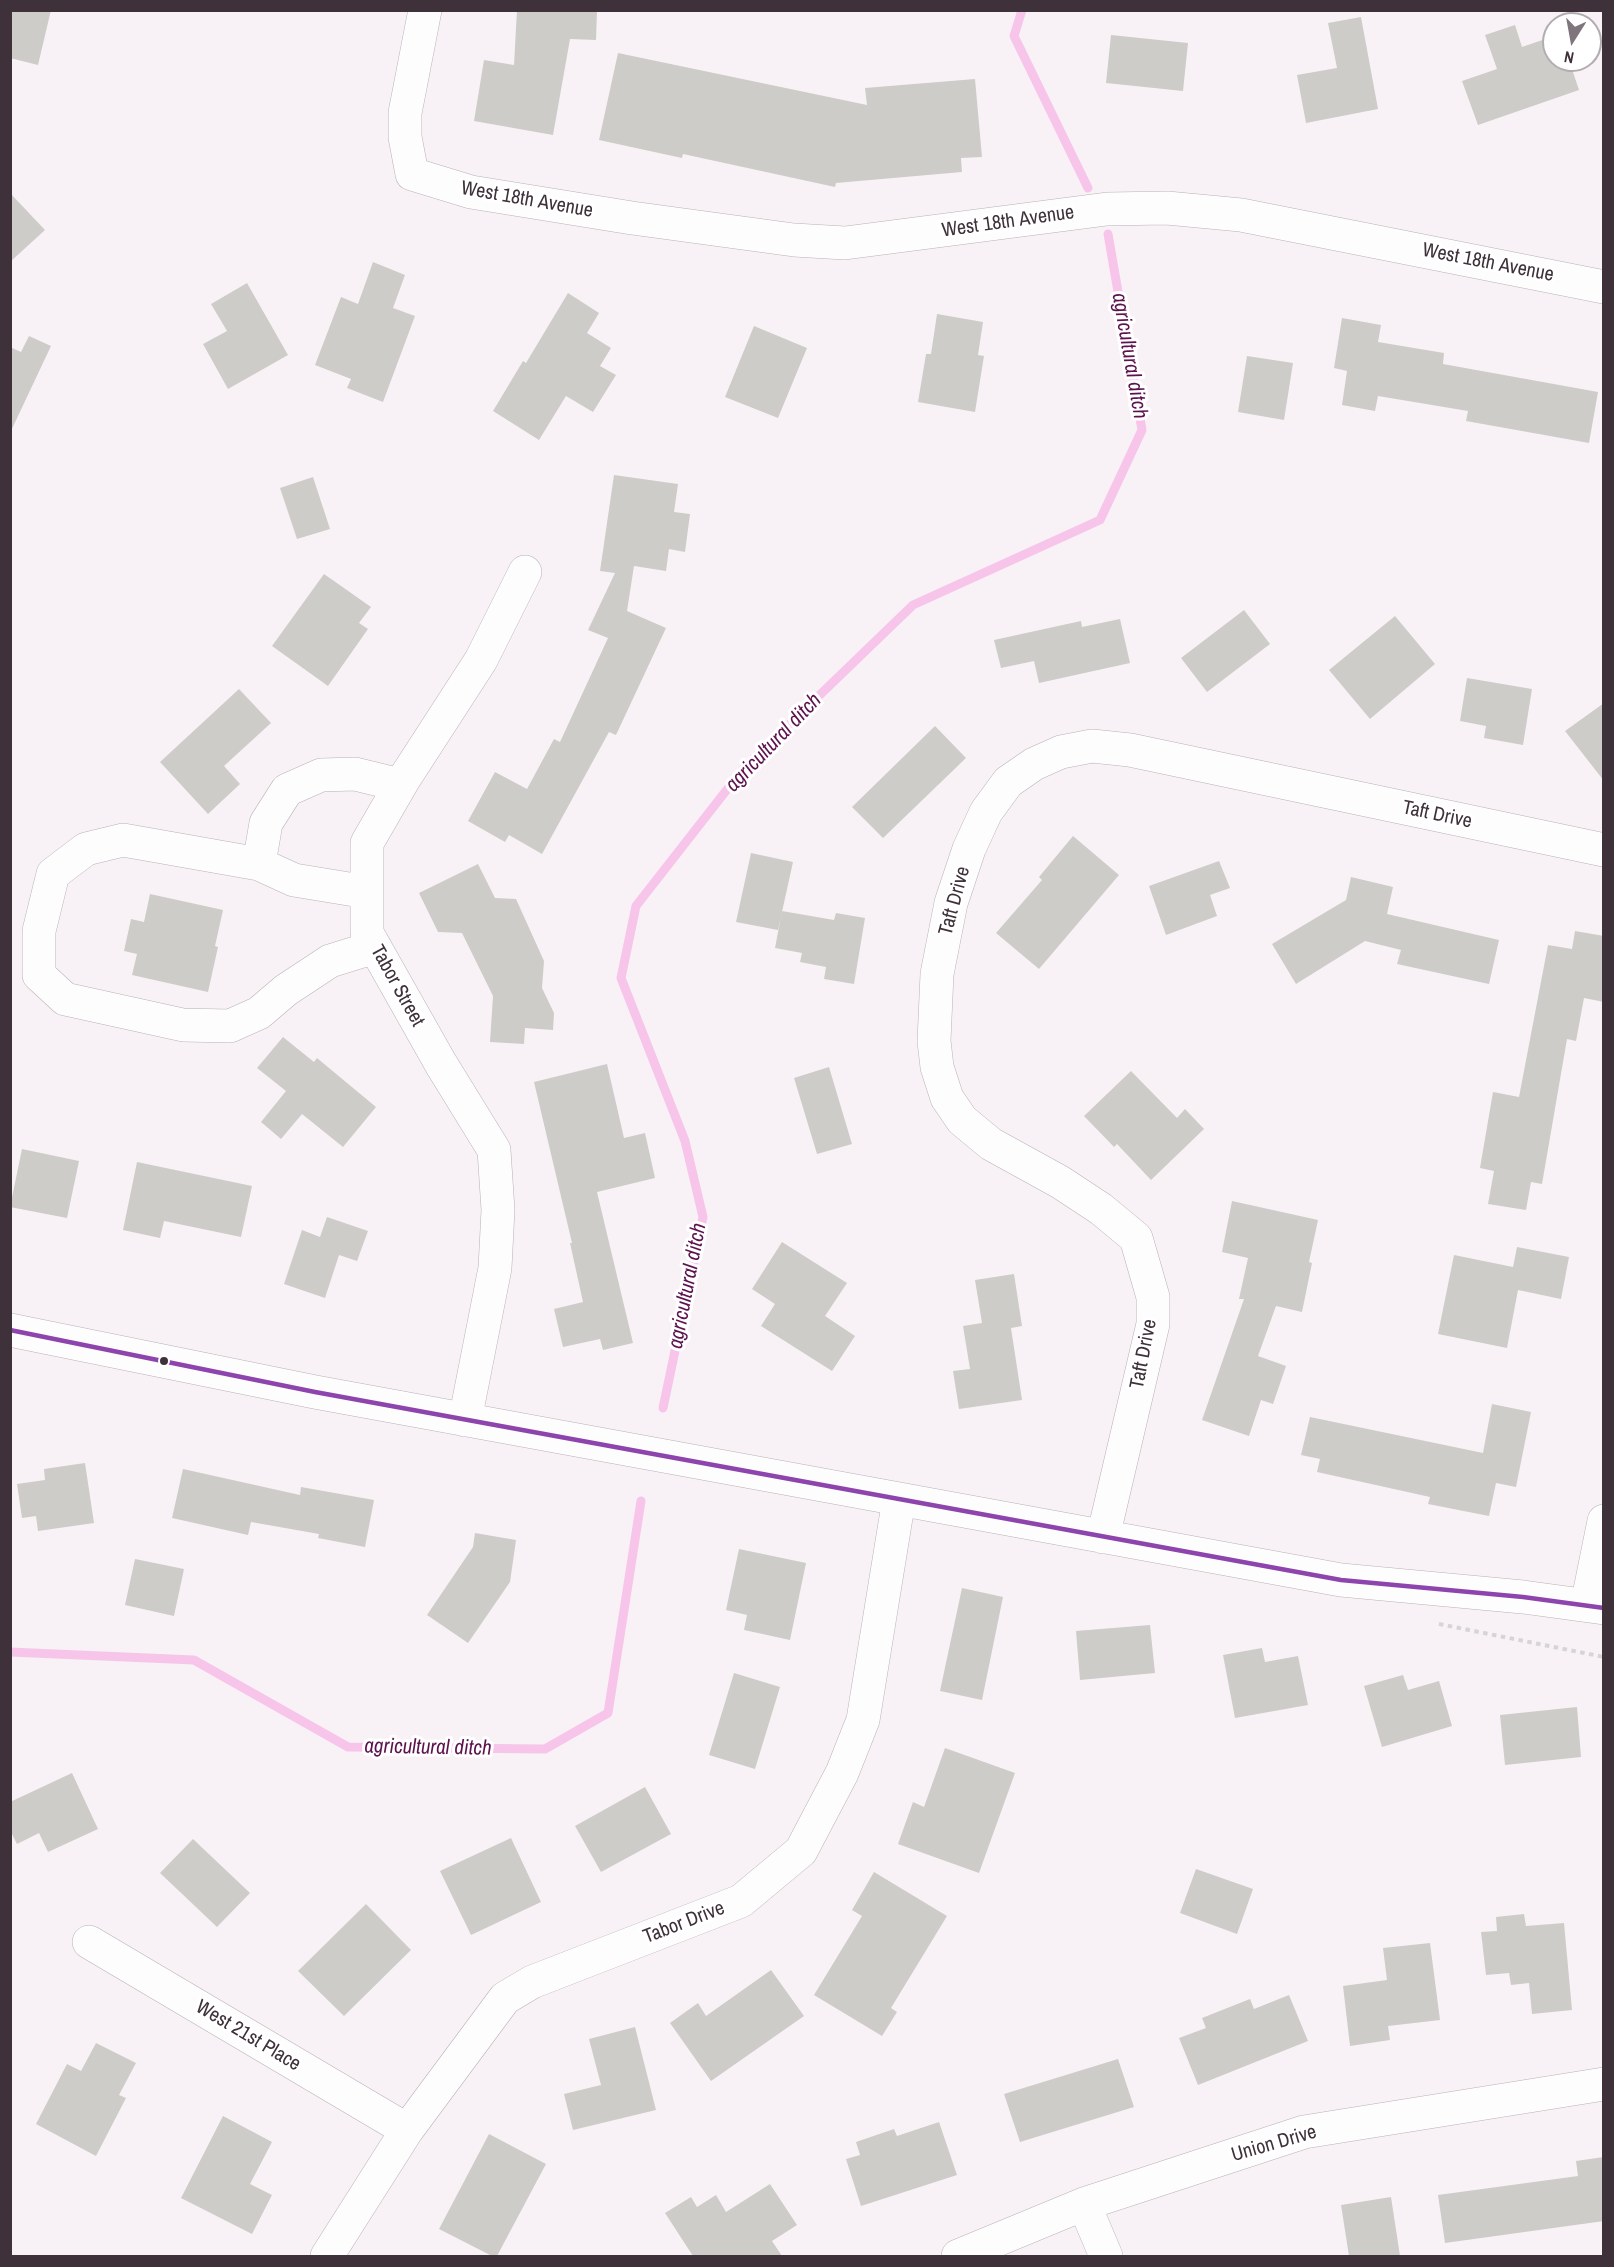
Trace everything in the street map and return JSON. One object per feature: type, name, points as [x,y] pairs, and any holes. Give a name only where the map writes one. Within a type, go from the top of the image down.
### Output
[{"type":"street","name":"West 18th Avenue","points":[[425,10],[405,113],[405,137],[412,174],[471,192],[632,218],[794,240],[845,243],[1107,209],[1167,208],[1231,214],[1604,287]]},
{"type":"street","name":"Tabor Street","points":[[465,1420],[495,1268],[498,1210],[494,1150],[441,1064],[367,933],[367,843],[400,785],[481,660],[525,572]]},
{"type":"street","name":"Taft Drive","points":[[1102,1538],[1153,1324],[1153,1297],[1136,1238],[1101,1209],[1060,1182],[991,1144],[962,1120],[947,1098],[937,1067],[934,1041],[937,974],[951,903],[986,812],[1002,790],[1008,782],[1034,764],[1061,752],[1092,746],[1130,750],[1604,850]]},
{"type":"street","points":[[259,864],[266,824],[287,790],[321,775],[355,774],[400,785]]},
{"type":"street","points":[[367,892],[294,880],[259,864],[123,840],[86,849],[53,874],[39,931],[39,975],[65,999],[183,1025],[230,1026],[259,1013],[286,990],[330,961],[375,947]]},
{"type":"street","points":[[10,1330],[315,1392],[1341,1580],[1595,1606],[1604,1521]]},
{"type":"street","name":"Tabor Drive","points":[[327,2256],[407,2130],[505,1998],[532,1982],[741,1901],[801,1851],[842,1773],[863,1720],[899,1499]]},
{"type":"street","name":"West 21st Place","points":[[89,1942],[407,2130]]},
{"type":"street","name":"Union Drive","points":[[958,2256],[1084,2204],[1304,2132],[1604,2084]]},
{"type":"street","points":[[1084,2204],[1106,2256]]},
{"type":"path","points":[[1435,1624],[1604,1657]]},
{"type":"building","points":[[10,10],[51,10],[38,65],[10,58]]},
{"type":"building","points":[[517,10],[597,10],[596,40],[570,39],[553,135],[474,121],[484,60],[514,65]]},
{"type":"building","points":[[1361,17],[1378,109],[1306,123],[1297,75],[1337,68],[1328,23]]},
{"type":"building","points":[[1515,25],[1522,47],[1542,40],[1542,72],[1573,72],[1579,90],[1478,125],[1462,81],[1497,69],[1485,35]]},
{"type":"building","points":[[1111,35],[1188,43],[1183,91],[1106,83]]},
{"type":"building","points":[[618,53],[867,105],[865,88],[975,79],[982,157],[961,158],[962,172],[836,183],[835,187],[683,154],[682,158],[599,140]]},
{"type":"building","points":[[10,193],[45,230],[10,262]]},
{"type":"building","points":[[373,262],[405,275],[393,308],[415,316],[383,402],[347,388],[351,379],[315,365],[341,297],[358,304]]},
{"type":"building","points":[[247,283],[288,355],[228,389],[203,344],[227,331],[211,304]]},
{"type":"building","points":[[568,293],[599,313],[587,333],[611,348],[600,366],[616,375],[593,412],[566,396],[539,440],[493,411],[523,361],[526,363]]},
{"type":"building","points":[[937,314],[983,322],[978,355],[984,356],[975,412],[918,402],[926,354],[931,354]]},
{"type":"building","points":[[1342,318],[1381,325],[1378,342],[1444,353],[1443,364],[1598,392],[1589,443],[1466,421],[1468,411],[1378,396],[1375,411],[1342,405],[1347,371],[1334,368]]},
{"type":"building","points":[[754,326],[807,348],[778,418],[725,397]]},
{"type":"building","points":[[29,336],[51,346],[10,433],[10,347],[21,352]]},
{"type":"building","points":[[1247,356],[1293,363],[1284,420],[1238,412]]},
{"type":"building","points":[[614,475],[678,484],[674,512],[690,514],[685,552],[669,549],[666,571],[634,566],[627,611],[666,628],[616,735],[609,732],[542,854],[509,835],[505,842],[468,821],[495,772],[527,789],[554,739],[560,742],[608,638],[588,630],[615,573],[600,571]]},
{"type":"building","points":[[313,477],[330,529],[297,539],[280,488]]},
{"type":"building","points":[[324,574],[371,607],[359,623],[368,629],[328,686],[272,646]]},
{"type":"building","points":[[1244,610],[1270,644],[1207,692],[1181,658]]},
{"type":"building","points":[[1395,616],[1435,664],[1370,719],[1329,670]]},
{"type":"building","points":[[1120,619],[1130,663],[1039,683],[1034,661],[1001,668],[994,640],[1081,621],[1082,627]]},
{"type":"building","points":[[1467,678],[1532,689],[1523,745],[1484,738],[1486,726],[1460,721]]},
{"type":"building","points":[[239,689],[271,723],[224,766],[240,784],[208,814],[160,762]]},
{"type":"building","points":[[1604,703],[1604,781],[1565,731]]},
{"type":"building","points":[[935,726],[966,758],[883,838],[852,807]]},
{"type":"building","points":[[1073,836],[1119,875],[1039,969],[996,933],[1042,880],[1039,877]]},
{"type":"building","points":[[751,853],[793,862],[778,930],[736,922]]},
{"type":"building","points":[[1219,861],[1230,888],[1210,895],[1217,916],[1166,935],[1149,886]]},
{"type":"building","points":[[478,864],[495,898],[516,899],[544,961],[542,988],[554,1013],[553,1030],[525,1028],[524,1044],[490,1042],[493,996],[462,933],[438,932],[419,893]]},
{"type":"building","points":[[1351,877],[1393,887],[1387,914],[1499,940],[1489,984],[1397,964],[1401,950],[1365,941],[1296,984],[1272,944],[1346,900]]},
{"type":"building","points":[[150,894],[223,910],[208,992],[132,975],[137,954],[124,951],[131,919],[144,922]]},
{"type":"building","points":[[782,911],[834,920],[836,913],[865,918],[854,984],[824,979],[826,967],[800,962],[802,953],[775,948]]},
{"type":"building","points":[[1575,931],[1604,936],[1604,1002],[1584,998],[1576,1041],[1567,1039],[1542,1184],[1531,1182],[1526,1210],[1488,1204],[1494,1171],[1480,1168],[1493,1092],[1519,1097],[1548,945],[1572,949]]},
{"type":"building","points":[[283,1037],[314,1062],[317,1058],[376,1107],[343,1147],[302,1114],[281,1139],[261,1122],[286,1091],[257,1068]]},
{"type":"building","points":[[607,1064],[624,1138],[645,1133],[655,1178],[597,1192],[633,1343],[603,1350],[600,1339],[563,1347],[554,1309],[583,1302],[570,1243],[572,1243],[534,1082]]},
{"type":"building","points":[[829,1067],[852,1144],[817,1154],[794,1078]]},
{"type":"building","points":[[1131,1071],[1177,1118],[1185,1109],[1204,1129],[1151,1180],[1117,1144],[1114,1147],[1084,1116]]},
{"type":"building","points":[[22,1149],[79,1161],[67,1218],[10,1207]]},
{"type":"building","points":[[137,1162],[252,1186],[241,1237],[164,1221],[160,1238],[123,1230]]},
{"type":"building","points":[[1232,1201],[1318,1220],[1302,1312],[1276,1306],[1258,1356],[1286,1366],[1273,1404],[1261,1400],[1249,1436],[1202,1420],[1244,1299],[1239,1299],[1248,1258],[1222,1252]]},
{"type":"building","points":[[327,1217],[368,1231],[357,1261],[339,1255],[325,1298],[284,1284],[302,1230],[320,1237]]},
{"type":"building","points":[[782,1242],[847,1283],[825,1316],[855,1336],[832,1371],[761,1326],[775,1304],[752,1289]]},
{"type":"building","points":[[1517,1247],[1569,1257],[1561,1299],[1518,1290],[1507,1348],[1438,1334],[1454,1255],[1513,1267]]},
{"type":"building","points":[[1014,1274],[1022,1326],[1011,1328],[1022,1400],[959,1409],[953,1371],[970,1369],[963,1326],[982,1323],[975,1280]]},
{"type":"building","points":[[1492,1404],[1531,1412],[1516,1487],[1496,1483],[1489,1516],[1428,1504],[1430,1497],[1317,1472],[1320,1459],[1301,1455],[1310,1417],[1483,1453]]},
{"type":"building","points":[[85,1463],[94,1523],[38,1531],[36,1516],[22,1518],[17,1484],[45,1480],[44,1469]]},
{"type":"building","points":[[183,1469],[300,1495],[301,1487],[374,1500],[365,1547],[318,1538],[319,1534],[251,1522],[248,1535],[172,1518]]},
{"type":"building","points":[[475,1533],[516,1540],[510,1582],[468,1643],[427,1615],[473,1547]]},
{"type":"building","points":[[739,1549],[806,1563],[790,1640],[744,1630],[747,1615],[726,1610]]},
{"type":"building","points":[[135,1559],[184,1569],[174,1616],[125,1605]]},
{"type":"building","points":[[962,1588],[1003,1597],[982,1700],[940,1691]]},
{"type":"building","points":[[1150,1625],[1155,1673],[1080,1680],[1076,1631]]},
{"type":"building","points":[[1262,1648],[1265,1662],[1298,1656],[1308,1705],[1235,1718],[1223,1655]]},
{"type":"building","points":[[734,1673],[780,1687],[755,1769],[709,1755]]},
{"type":"building","points":[[1403,1675],[1408,1690],[1439,1681],[1452,1726],[1382,1747],[1364,1686]]},
{"type":"building","points":[[1577,1707],[1581,1757],[1505,1765],[1500,1715]]},
{"type":"building","points":[[945,1748],[1015,1773],[979,1873],[898,1844],[913,1802],[924,1807]]},
{"type":"building","points":[[72,1773],[98,1829],[48,1852],[39,1833],[17,1844],[10,1830],[10,1802]]},
{"type":"building","points":[[645,1787],[671,1834],[601,1872],[575,1826]]},
{"type":"building","points":[[511,1838],[541,1902],[471,1935],[440,1871]]},
{"type":"building","points":[[193,1839],[250,1893],[217,1927],[160,1873]]},
{"type":"building","points":[[1196,1869],[1253,1889],[1237,1934],[1180,1913]]},
{"type":"building","points":[[874,1872],[947,1916],[891,2008],[897,2012],[882,2036],[814,1995],[862,1916],[852,1910]]},
{"type":"building","points":[[366,1904],[411,1950],[344,2016],[298,1971]]},
{"type":"building","points":[[1524,1914],[1526,1926],[1564,1923],[1572,2010],[1532,2014],[1529,1983],[1511,1985],[1509,1973],[1486,1975],[1481,1932],[1497,1931],[1496,1917]]},
{"type":"building","points":[[1430,1943],[1440,2020],[1388,2026],[1390,2040],[1350,2046],[1343,1986],[1387,1980],[1383,1948]]},
{"type":"building","points":[[771,1970],[804,2016],[711,2081],[670,2023],[698,2003],[706,2016]]},
{"type":"building","points":[[1289,1995],[1308,2041],[1198,2085],[1179,2038],[1206,2028],[1202,2018],[1250,1999],[1254,2009]]},
{"type":"building","points":[[635,2027],[656,2110],[573,2130],[564,2094],[601,2085],[589,2039]]},
{"type":"building","points":[[96,2043],[136,2063],[119,2095],[126,2098],[96,2156],[36,2124],[67,2064],[81,2071]]},
{"type":"building","points":[[1118,2059],[1134,2107],[1020,2142],[1004,2094]]},
{"type":"building","points":[[223,2116],[272,2142],[250,2184],[272,2195],[252,2234],[181,2198]]},
{"type":"building","points":[[939,2122],[957,2175],[861,2206],[846,2159],[860,2155],[856,2142],[894,2129],[897,2136]]},
{"type":"building","points":[[489,2134],[546,2164],[497,2256],[492,2256],[439,2229]]},
{"type":"building","points":[[1604,2157],[1604,2221],[1445,2243],[1438,2195],[1578,2176],[1576,2161]]},
{"type":"building","points":[[770,2184],[797,2225],[772,2241],[782,2256],[693,2256],[665,2213],[691,2197],[697,2207],[716,2195],[726,2212]]},
{"type":"building","points":[[1391,2197],[1400,2256],[1349,2256],[1341,2205]]},
{"type":"waterway","name":"agricultural ditch","points":[[1022,10],[1014,36],[1088,188]]},
{"type":"waterway","name":"agricultural ditch","points":[[663,1408],[703,1217],[685,1141],[621,978],[636,906],[743,769],[913,605],[1100,520],[1142,430],[1108,234]]},
{"type":"waterway","name":"agricultural ditch","points":[[10,1652],[194,1660],[348,1747],[545,1749],[608,1713],[641,1501]]},
{"type":"transit line","points":[[10,1330],[315,1392],[1341,1580],[1523,1597],[1604,1608]]}]
